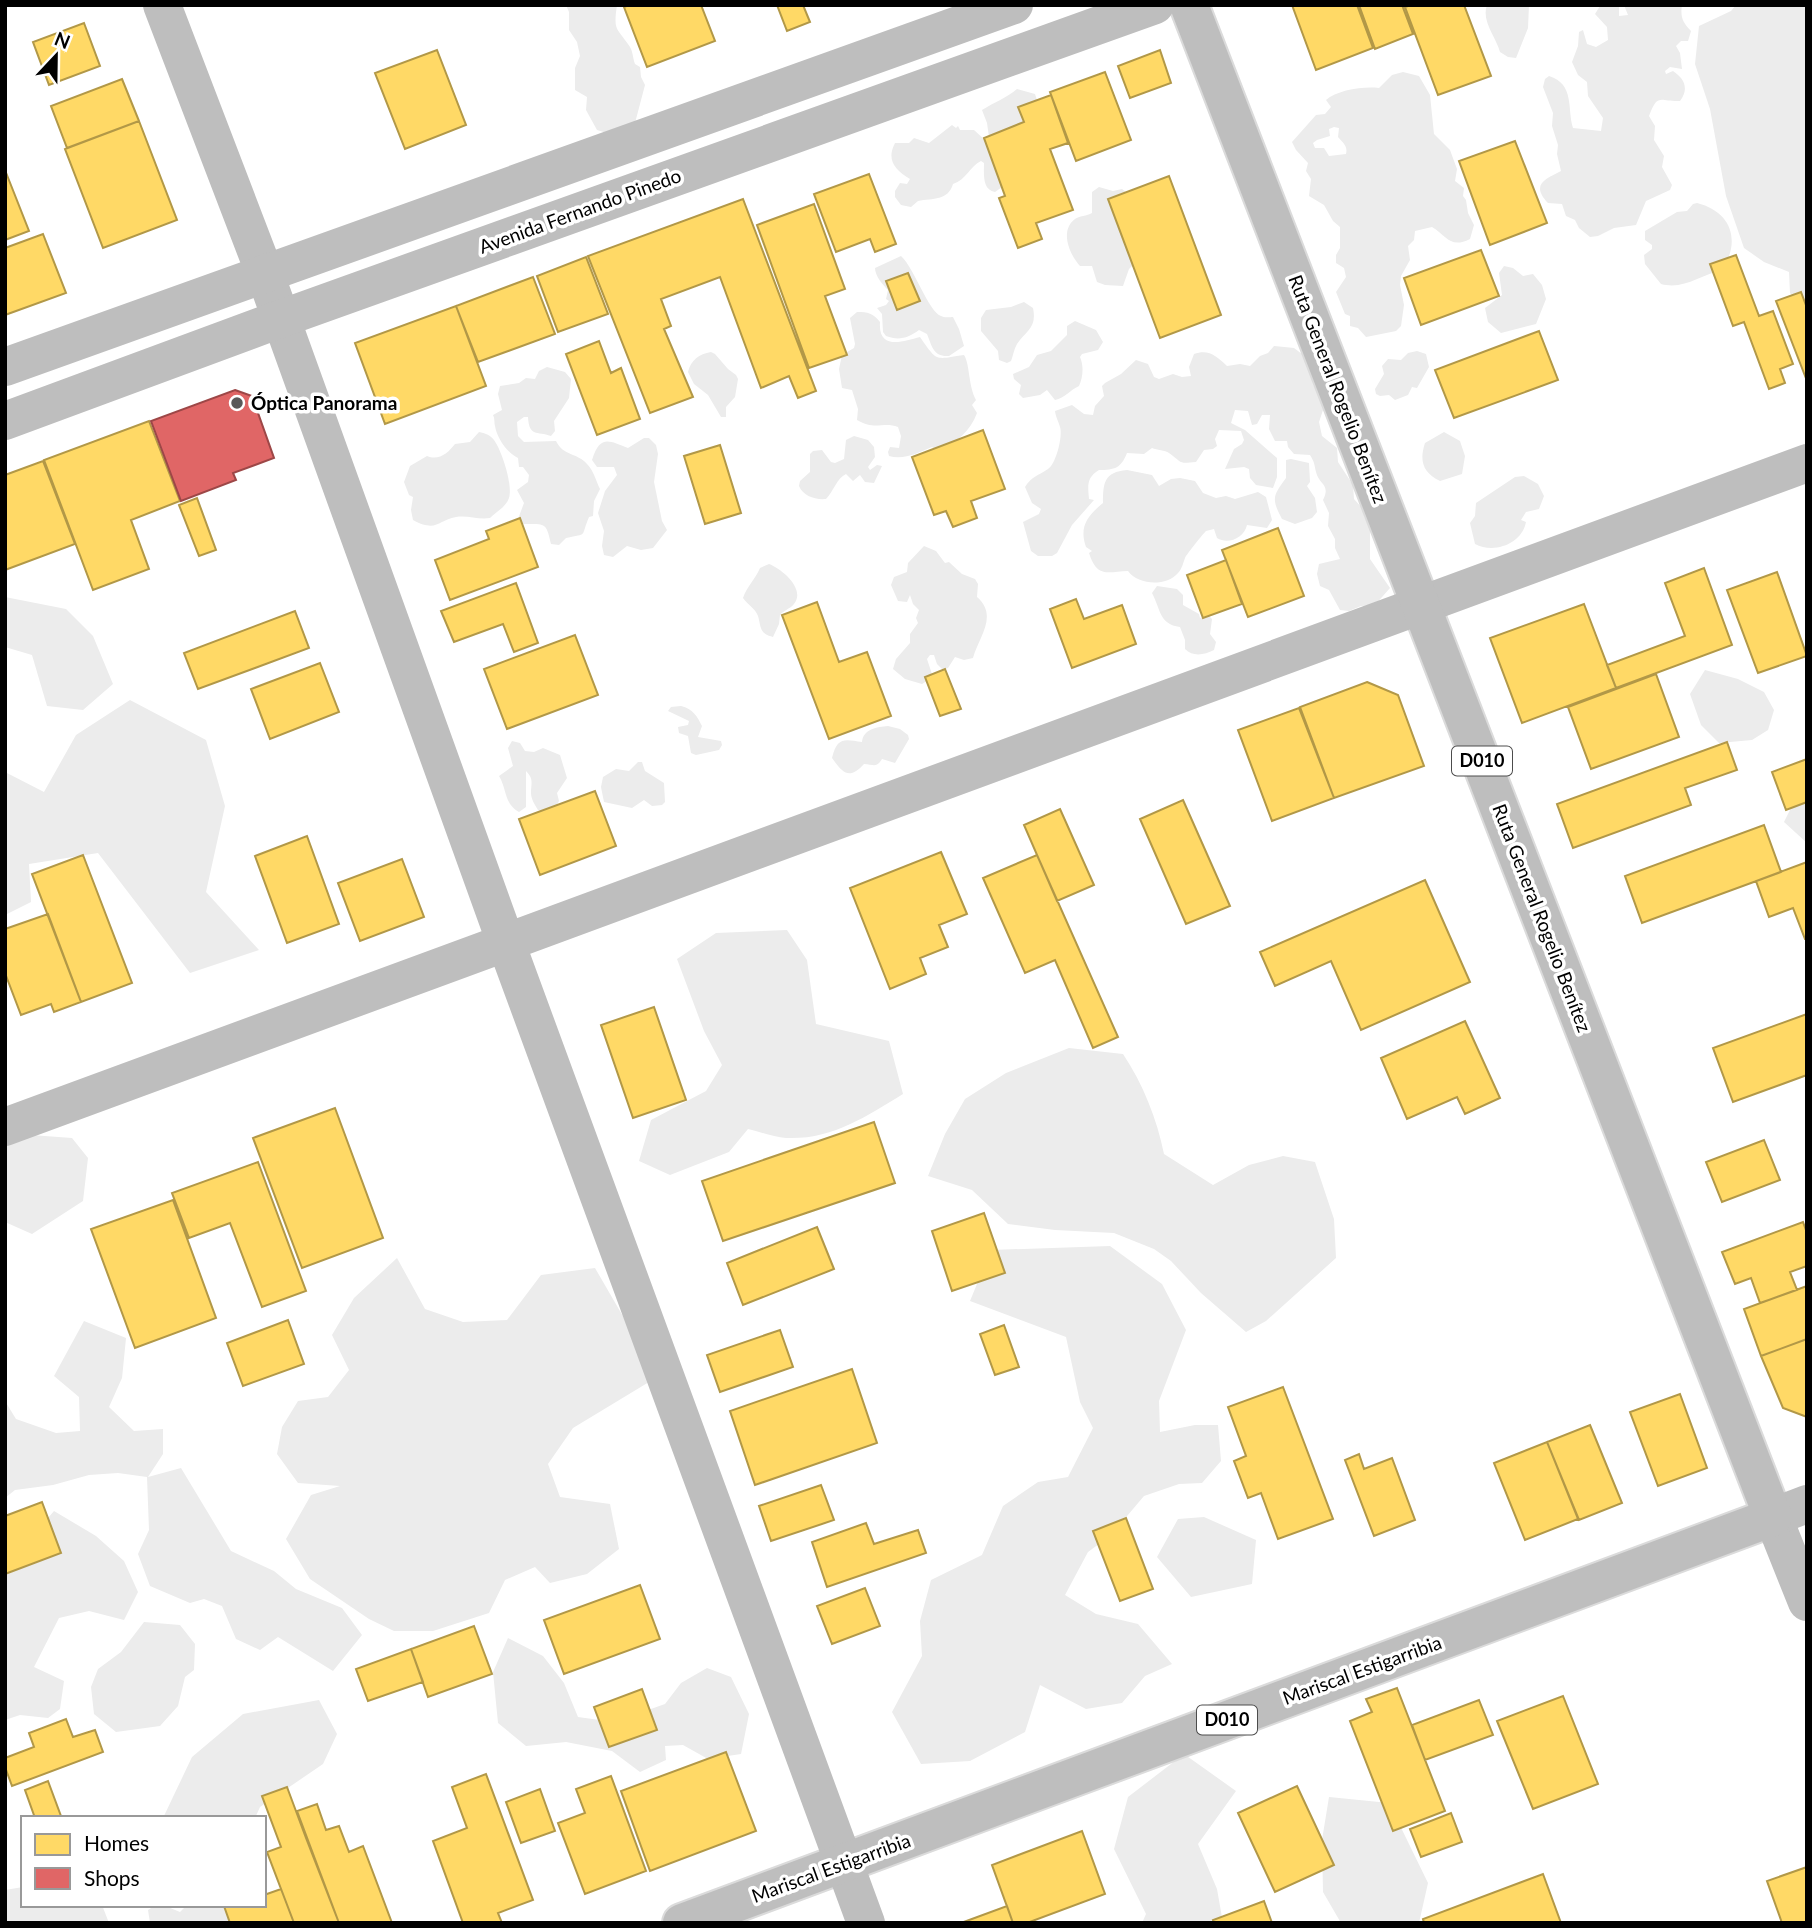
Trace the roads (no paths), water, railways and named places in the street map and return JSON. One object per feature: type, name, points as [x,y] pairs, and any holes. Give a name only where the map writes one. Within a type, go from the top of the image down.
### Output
[{"type":"street","points":[[162,5],[265,274],[506,943],[866,1923]]},
{"type":"street","points":[[5,367],[1014,5]]},
{"type":"street","name":"Avenida Fernando Pinedo","points":[[5,421],[280,319],[1155,5]]},
{"type":"street","name":"Ruta General Rogelio Benítez","points":[[1189,5],[1422,605],[1790,1511],[1807,1602]]},
{"type":"street","points":[[5,1127],[1807,463]]},
{"type":"street","name":"Mariscal Estigarribia","points":[[682,1923],[1790,1511]]},
{"type":"place","name":"Óptica Panorama","points":[[237,403]]}]
